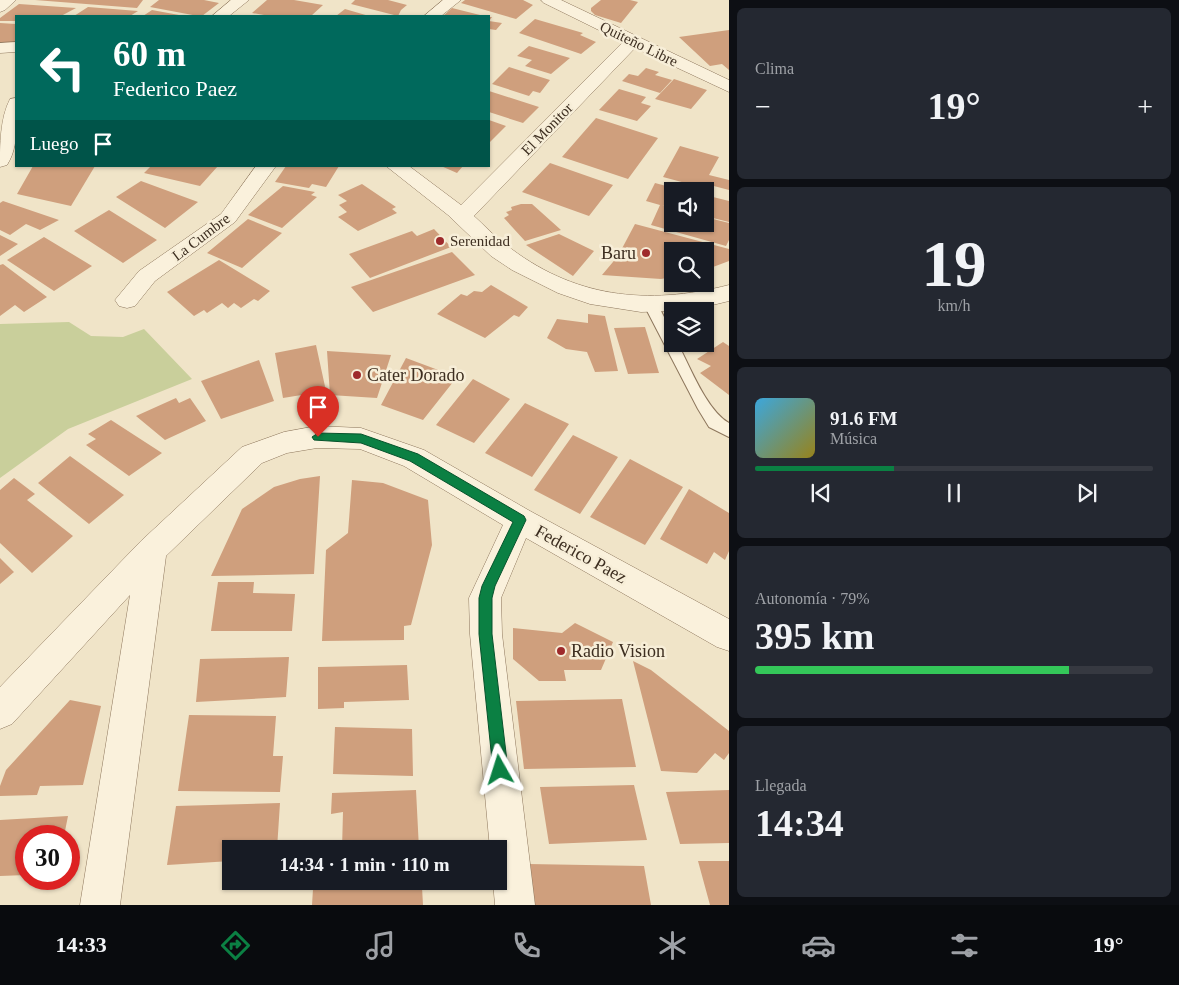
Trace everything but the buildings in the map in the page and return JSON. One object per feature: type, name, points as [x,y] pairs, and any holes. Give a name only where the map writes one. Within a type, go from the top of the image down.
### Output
[{"type":"street","points":[[0,7],[8,0]]},
{"type":"street","points":[[221,15],[241,0]]},
{"type":"street","points":[[433,15],[452,0]]},
{"type":"street","name":"Quiteño Libre","points":[[548,0],[573,5],[632,42],[729,87]]},
{"type":"street","name":"El Monitor","points":[[462,216],[632,42]]},
{"type":"street","points":[[0,48],[15,47]]},
{"type":"street","points":[[0,161],[15,107]]},
{"type":"street","name":"La Cumbre","points":[[127,300],[148,276],[228,218],[265,167]]},
{"type":"street","points":[[397,167],[462,216],[498,250],[534,275],[563,288],[605,299],[651,304],[692,302],[729,293]]},
{"type":"street","name":"Federico Paez","points":[[0,712],[152,550],[252,455],[284,443],[318,437],[361,439],[414,458],[520,520],[729,636]]},
{"type":"street","points":[[515,905],[486,634],[485,598],[520,520]]},
{"type":"street","points":[[100,905],[152,550]]},
{"type":"lane","points":[[651,304],[703,404],[715,423],[729,431]]},
{"type":"green space","points":[[69,322],[91,336],[123,337],[144,329],[192,379],[68,429],[0,478],[0,324]]},
{"type":"place","name":"Serenidad","points":[[440,241]]},
{"type":"place","name":"Baru","points":[[646,253]]},
{"type":"place","name":"Cater Dorado","points":[[357,375]]},
{"type":"place","name":"Radio Vision","points":[[561,651]]},
{"type":"route","points":[[318,437],[361,439],[414,458],[520,520],[485,598],[486,634],[500,770]]}]
